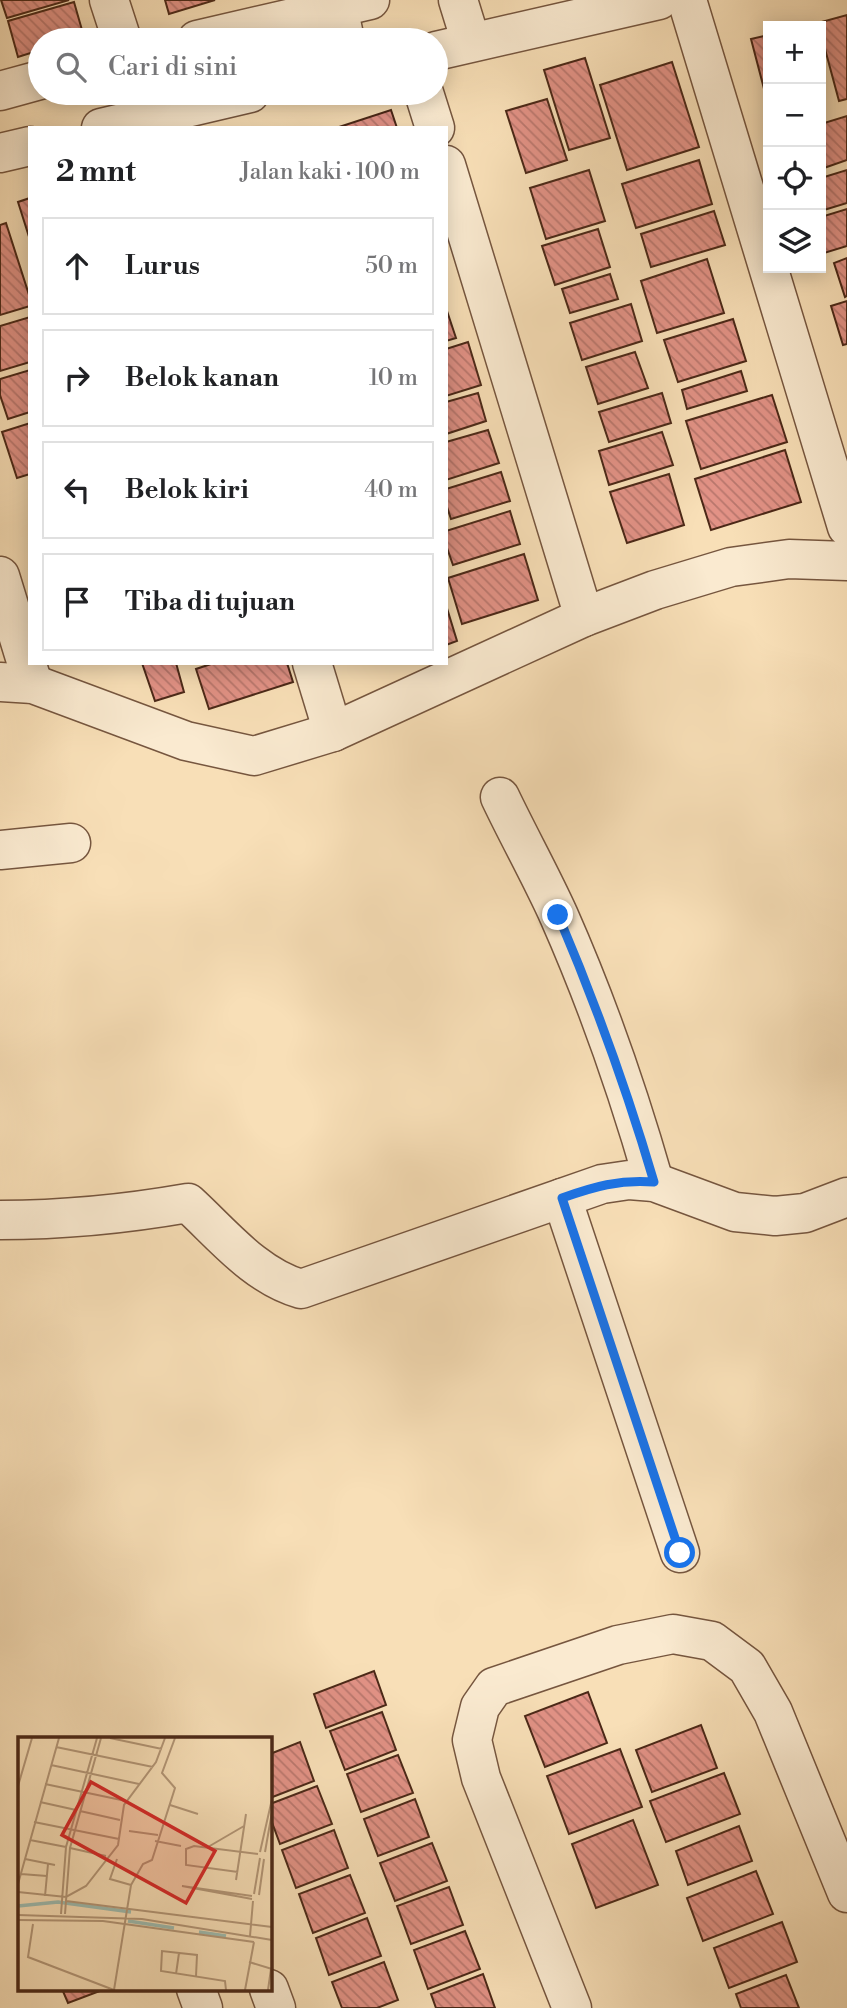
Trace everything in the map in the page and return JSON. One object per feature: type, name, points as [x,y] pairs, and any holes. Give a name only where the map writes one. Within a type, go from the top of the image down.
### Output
[{"type":"street","points":[[109,0],[118,28]]},
{"type":"street","points":[[458,0],[454,47],[659,0]]},
{"type":"street","points":[[687,0],[847,527]]},
{"type":"street","points":[[274,28],[351,16]]},
{"type":"street","points":[[0,91],[28,83]]},
{"type":"street","points":[[106,126],[145,112],[184,105]]},
{"type":"street","points":[[428,105],[434,126]]},
{"type":"street","points":[[0,153],[28,146]]},
{"type":"street","points":[[448,172],[584,617]]},
{"type":"street","points":[[0,576],[16,683],[186,741],[254,756],[332,732],[584,617],[655,590],[731,567],[789,559],[847,561]]},
{"type":"street","points":[[313,665],[332,732]]},
{"type":"street","points":[[500,797],[558,915],[598,1010],[654,1182]]},
{"type":"street","points":[[0,850],[71,843]]},
{"type":"street","points":[[0,1220],[126,1214],[188,1203],[258,1268],[281,1284],[301,1289],[602,1184],[629,1180],[654,1182],[735,1212],[775,1216],[805,1213],[847,1197]]},
{"type":"street","points":[[562,1198],[680,1553]]},
{"type":"street","points":[[572,2008],[481,1778],[472,1740],[480,1707],[494,1687],[618,1644],[673,1634],[712,1641],[747,1667],[773,1712],[847,1892]]},
{"type":"street","points":[[196,1990],[203,2008]]},
{"type":"street","points":[[269,1990],[276,2008]]},
{"type":"building","points":[[1,0],[69,0],[7,18]]},
{"type":"building","points":[[165,0],[215,0],[169,14]]},
{"type":"building","points":[[74,2],[81,28],[28,28],[28,54],[18,57],[8,21]]},
{"type":"building","points":[[847,15],[847,99],[839,101],[826,53],[825,21]]},
{"type":"building","points":[[763,36],[763,85],[751,39]]},
{"type":"building","points":[[585,58],[610,138],[569,150],[544,70]]},
{"type":"building","points":[[672,62],[699,147],[627,170],[600,85]]},
{"type":"building","points":[[547,99],[567,160],[526,173],[506,111]]},
{"type":"building","points":[[391,110],[396,126],[342,126]]},
{"type":"building","points":[[847,116],[847,160],[826,167],[826,147],[826,122]]},
{"type":"building","points":[[699,160],[712,204],[636,228],[622,184]]},
{"type":"building","points":[[589,170],[605,221],[546,239],[530,188]]},
{"type":"building","points":[[847,170],[847,203],[826,209],[826,176]]},
{"type":"building","points":[[28,199],[28,234],[18,202]]},
{"type":"building","points":[[847,209],[847,246],[826,252],[826,215]]},
{"type":"building","points":[[714,211],[725,245],[651,267],[641,234]]},
{"type":"building","points":[[6,223],[28,292],[28,307],[0,315],[0,225]]},
{"type":"building","points":[[598,229],[610,267],[555,285],[542,246]]},
{"type":"building","points":[[847,258],[847,296],[845,297],[834,263]]},
{"type":"building","points":[[707,259],[724,313],[657,333],[641,281]]},
{"type":"building","points":[[610,274],[618,299],[570,313],[562,289]]},
{"type":"building","points":[[847,301],[847,344],[843,345],[831,306]]},
{"type":"building","points":[[631,304],[642,341],[582,360],[570,323]]},
{"type":"building","points":[[448,314],[456,338],[448,340]]},
{"type":"building","points":[[28,318],[28,363],[0,371],[0,326]]},
{"type":"building","points":[[733,319],[746,361],[678,382],[664,340]]},
{"type":"building","points":[[468,342],[481,385],[448,395],[448,348]]},
{"type":"building","points":[[635,352],[648,388],[598,404],[586,367]]},
{"type":"building","points":[[28,371],[28,413],[8,419],[0,395],[0,379]]},
{"type":"building","points":[[741,371],[747,391],[687,409],[682,390]]},
{"type":"building","points":[[478,393],[486,421],[448,433],[448,401]]},
{"type":"building","points":[[662,393],[671,423],[609,442],[599,412]]},
{"type":"building","points":[[772,395],[787,442],[701,469],[686,421]]},
{"type":"building","points":[[28,424],[28,475],[17,478],[2,432]]},
{"type":"building","points":[[488,430],[499,463],[448,479],[448,441]]},
{"type":"building","points":[[662,432],[673,465],[609,485],[599,451]]},
{"type":"building","points":[[785,450],[801,502],[711,530],[695,479]]},
{"type":"building","points":[[501,472],[510,501],[451,519],[448,510],[448,488]]},
{"type":"building","points":[[669,474],[684,525],[627,543],[610,492]]},
{"type":"building","points":[[510,511],[520,544],[453,565],[448,551],[448,530]]},
{"type":"building","points":[[524,554],[538,600],[462,624],[448,578]]},
{"type":"building","points":[[448,612],[457,641],[448,644]]},
{"type":"building","points":[[143,665],[177,665],[184,692],[155,701]]},
{"type":"building","points":[[208,665],[288,665],[293,682],[209,709],[196,669]]},
{"type":"building","points":[[374,1671],[386,1705],[326,1728],[314,1694]]},
{"type":"building","points":[[588,1692],[607,1743],[545,1767],[525,1716]]},
{"type":"building","points":[[382,1712],[396,1750],[345,1770],[330,1731]]},
{"type":"building","points":[[701,1725],[717,1768],[652,1792],[636,1750]]},
{"type":"building","points":[[300,1742],[314,1781],[271,1798],[271,1754]]},
{"type":"building","points":[[620,1749],[642,1807],[569,1834],[547,1776]]},
{"type":"building","points":[[398,1755],[413,1793],[361,1812],[347,1774]]},
{"type":"building","points":[[724,1773],[740,1814],[666,1842],[650,1801]]},
{"type":"building","points":[[317,1786],[332,1824],[280,1844],[271,1820],[271,1804]]},
{"type":"building","points":[[415,1799],[429,1837],[378,1856],[364,1819]]},
{"type":"building","points":[[633,1820],[658,1885],[596,1908],[572,1844]]},
{"type":"building","points":[[739,1826],[752,1861],[688,1885],[676,1851]]},
{"type":"building","points":[[334,1830],[348,1868],[296,1888],[282,1850]]},
{"type":"building","points":[[432,1843],[447,1881],[395,1901],[380,1863]]},
{"type":"building","points":[[756,1871],[773,1914],[703,1941],[687,1898]]},
{"type":"building","points":[[350,1875],[365,1913],[313,1933],[299,1894]]},
{"type":"building","points":[[449,1887],[463,1925],[411,1944],[397,1906]]},
{"type":"building","points":[[367,1918],[381,1956],[329,1975],[316,1938]]},
{"type":"building","points":[[782,1922],[797,1962],[729,1988],[714,1948]]},
{"type":"building","points":[[465,1931],[480,1969],[428,1989],[414,1950]]},
{"type":"building","points":[[384,1962],[398,2000],[377,2008],[342,2008],[332,1982]]},
{"type":"building","points":[[483,1974],[495,2008],[436,2008],[431,1994]]},
{"type":"building","points":[[786,1975],[799,2008],[741,2008],[736,1994]]},
{"type":"building","points":[[62,1990],[102,1990],[68,2003]]},
{"type":"route","points":[[558,915],[598,1010],[654,1182],[629,1180],[602,1184],[562,1198],[680,1553]]}]
